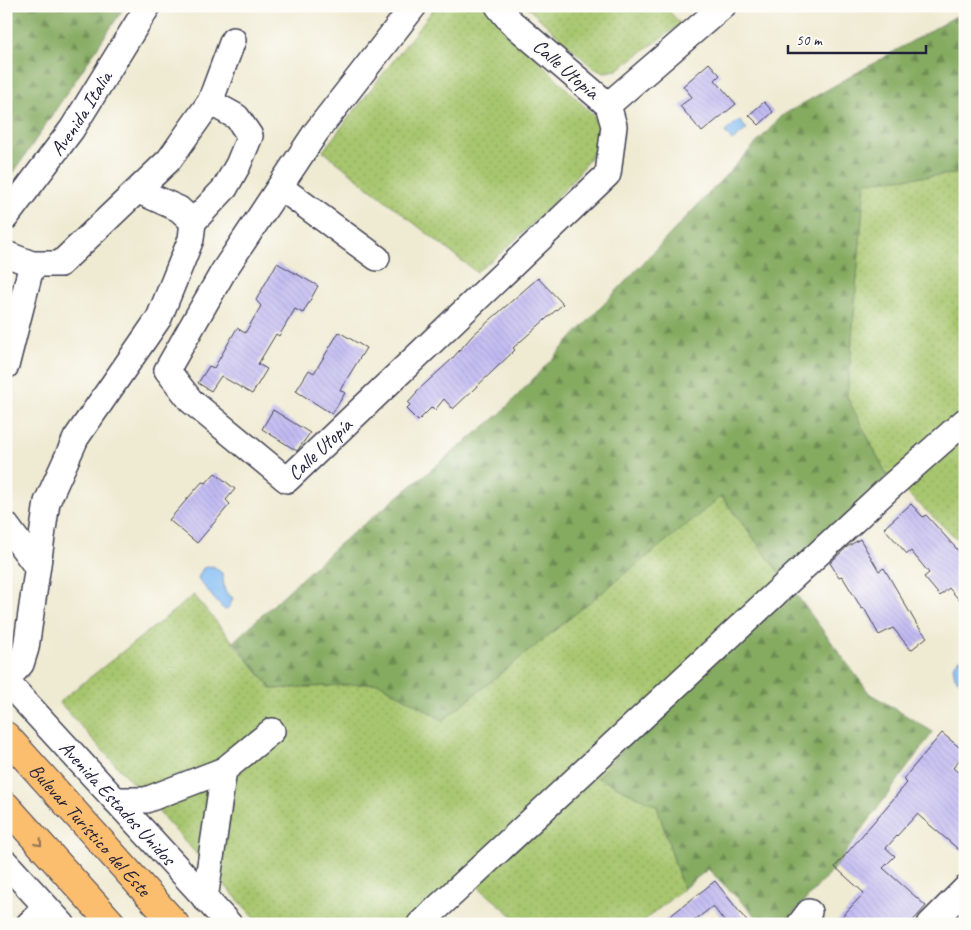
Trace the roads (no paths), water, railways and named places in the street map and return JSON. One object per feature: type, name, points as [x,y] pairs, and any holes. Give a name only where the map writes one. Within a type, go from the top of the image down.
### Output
[{"type":"highway","name":"Bulevar Turístico del Este","points":[[6,736],[175,924]]},
{"type":"highway","points":[[6,806],[112,924]]},
{"type":"street","name":"Avenida Italia","points":[[6,217],[72,129],[148,6]]},
{"type":"street","name":"Calle Utopía","points":[[414,6],[316,132],[223,272],[167,370],[191,401],[287,480],[608,174],[614,126],[608,105],[511,22],[498,6]]},
{"type":"street","points":[[608,105],[723,6]]},
{"type":"street","points":[[6,254],[32,264],[60,264],[139,191],[170,160],[210,102],[233,40]]},
{"type":"street","points":[[6,680],[21,664],[26,648],[47,502],[76,438],[159,318],[191,239],[193,222],[225,188],[238,165],[250,136],[237,117],[210,102]]},
{"type":"street","points":[[280,187],[377,258]]},
{"type":"street","points":[[139,191],[179,209],[193,222]]},
{"type":"street","points":[[6,366],[32,264]]},
{"type":"street","points":[[420,924],[889,488],[965,421]]},
{"type":"street","points":[[6,525],[37,567]]},
{"type":"street","name":"Avenida Estados Unidos","points":[[6,680],[229,924]]},
{"type":"street","points":[[114,800],[146,800],[224,770],[272,731]]},
{"type":"street","points":[[205,899],[224,770]]},
{"type":"street","points":[[6,863],[54,915],[29,924]]},
{"type":"street","points":[[930,924],[965,889]]},
{"type":"water","points":[[739,120],[747,129],[732,141],[725,132]]},
{"type":"water","points":[[213,566],[222,573],[225,592],[233,598],[230,606],[225,610],[198,578],[203,568]]},
{"type":"water","points":[[959,659],[965,660],[965,683],[961,683],[955,677],[953,666]]}]
